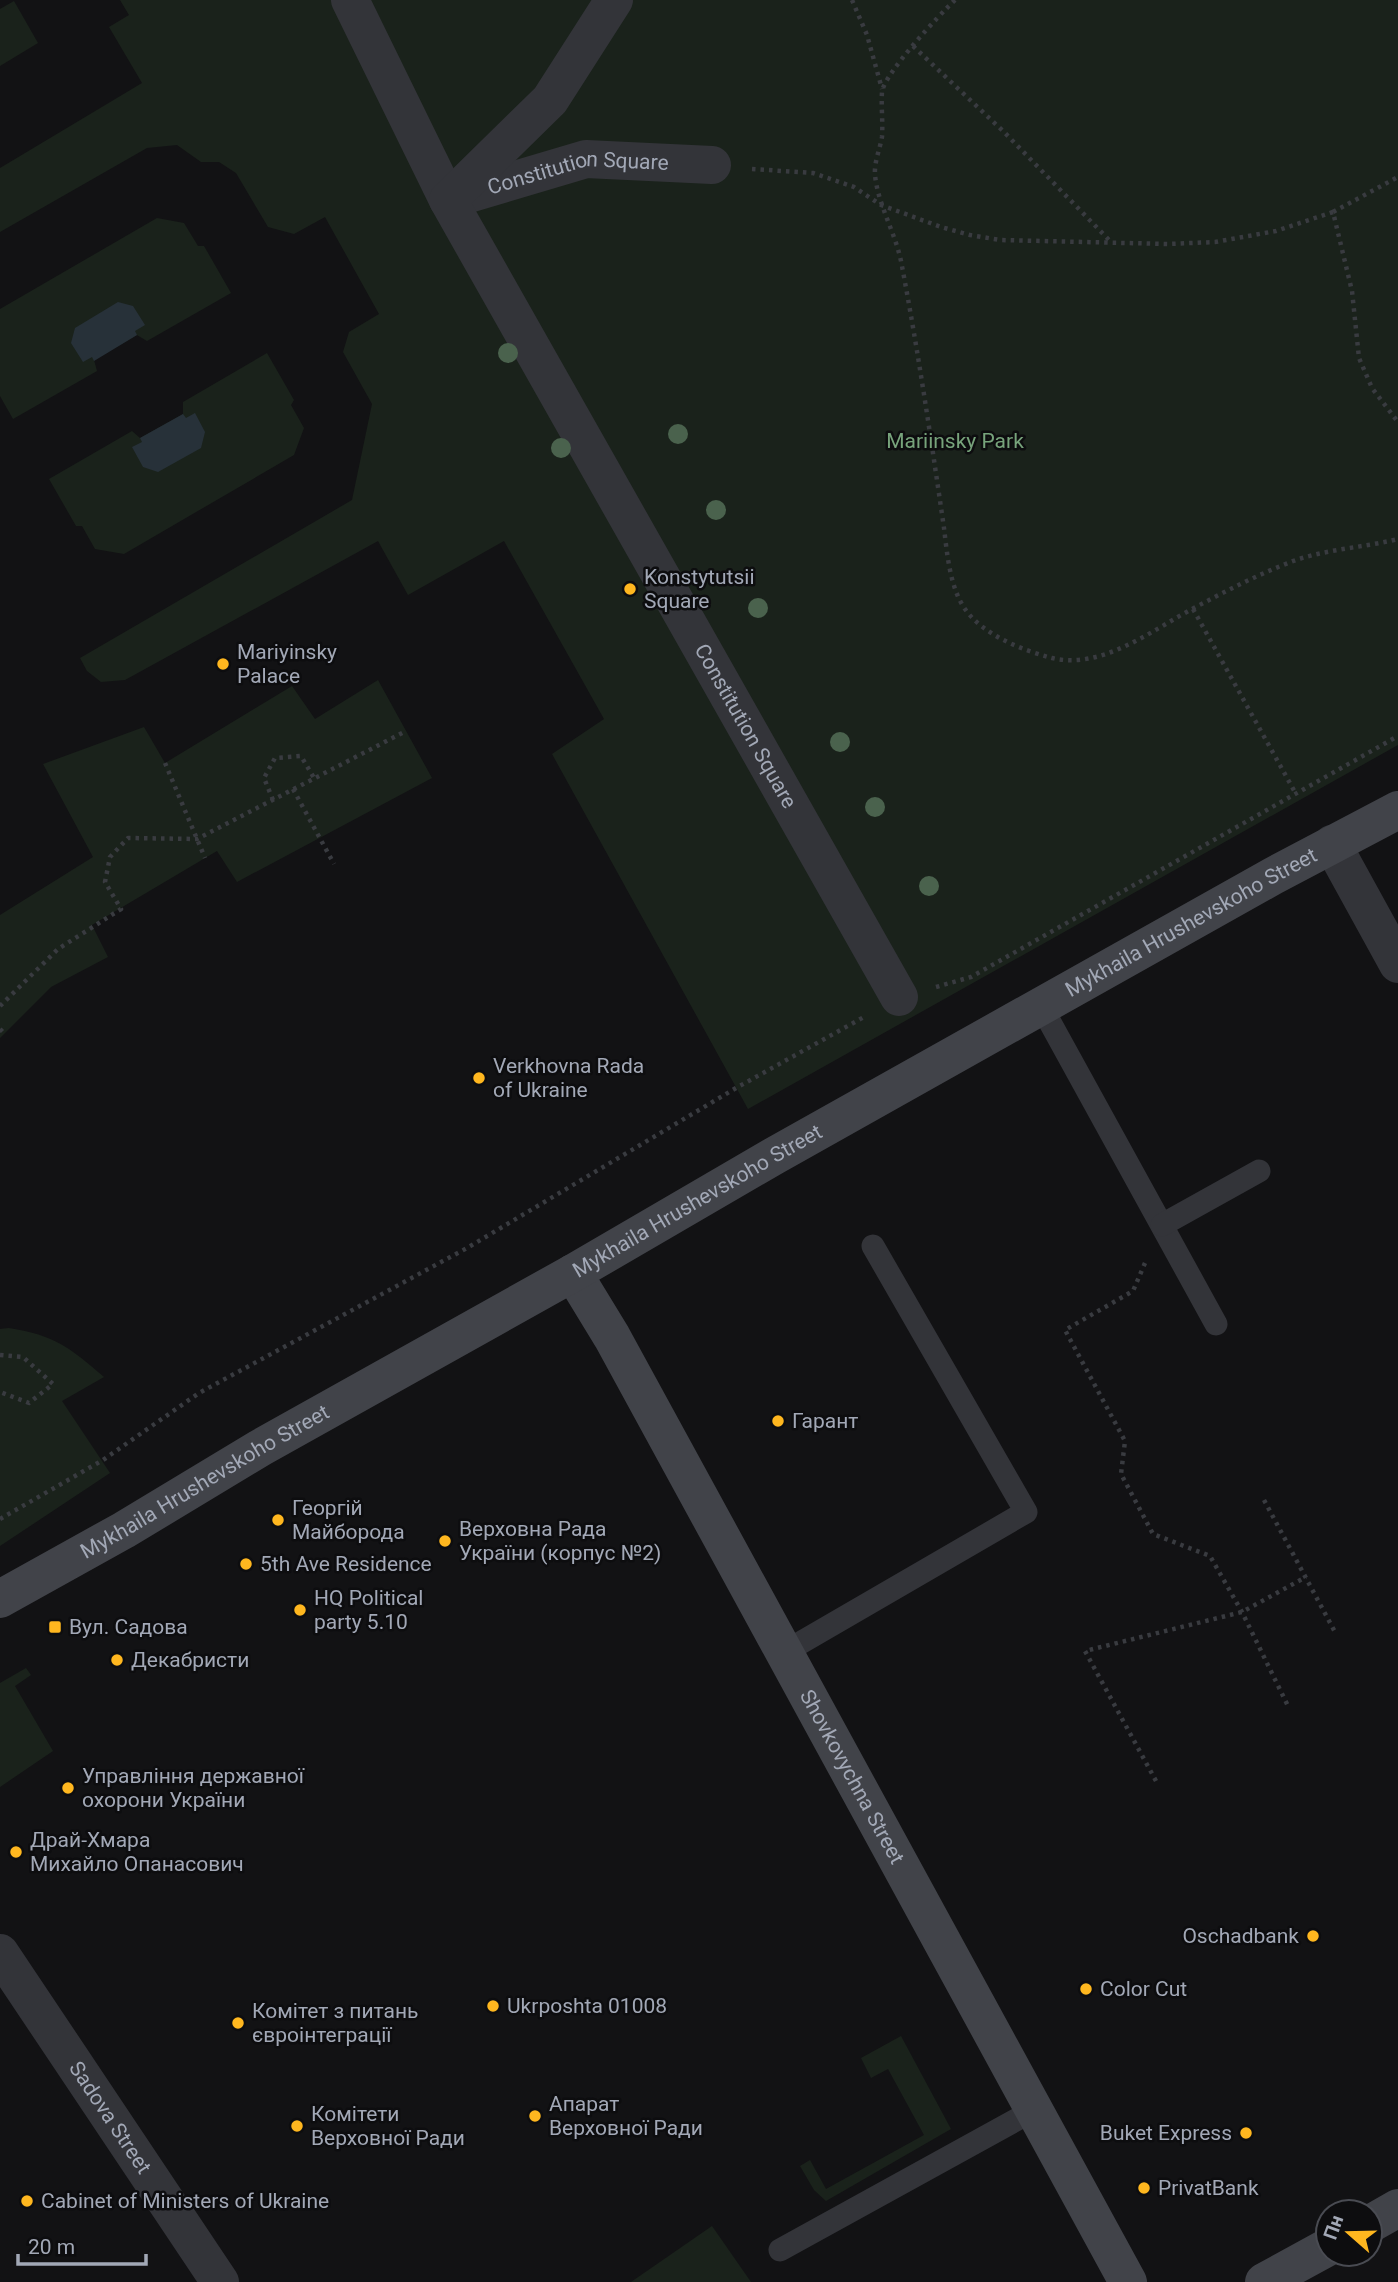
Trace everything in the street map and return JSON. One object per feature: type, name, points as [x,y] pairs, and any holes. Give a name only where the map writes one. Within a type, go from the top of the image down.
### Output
[{"type":"main road","name":"Mykhaila Hrushevskoho Street","points":[[0,1599],[774,1156],[1332,844],[1398,810]]},
{"type":"main road","name":"Shovkovychna Street","points":[[573,1273],[612,1337],[1128,2282]]},
{"type":"main road","points":[[1264,2282],[1314,2255]]},
{"type":"street","name":"Constitution Square","points":[[350,0],[448,200],[899,997]]},
{"type":"street","name":"Constitution Square","points":[[448,200],[550,100],[614,0]]},
{"type":"street","name":"Constitution Square","points":[[448,200],[586,159],[712,164]]},
{"type":"street","points":[[1332,844],[1398,964]]},
{"type":"street","name":"Sadova Street","points":[[0,1953],[220,2282]]},
{"type":"lane","points":[[1041,1006],[1216,1324]]},
{"type":"lane","points":[[1162,1225],[1259,1171]]},
{"type":"lane","points":[[783,1653],[1027,1512],[873,1246]]},
{"type":"lane","points":[[780,2250],[1034,2110]]},
{"type":"path","points":[[852,0],[867,35],[882,89],[882,139],[875,174],[881,205],[900,257],[922,376],[947,548],[956,589],[966,610],[994,633],[1013,644],[1055,659],[1092,658],[1116,650],[1246,580],[1290,562],[1320,553],[1398,539]]},
{"type":"path","points":[[882,89],[913,46],[955,0]]},
{"type":"path","points":[[913,46],[1004,132],[1111,242]]},
{"type":"path","points":[[712,164],[813,173],[854,187],[881,205],[970,235],[1000,240],[1168,244],[1244,238],[1276,231],[1333,212],[1398,177]]},
{"type":"path","points":[[1333,212],[1352,291],[1359,358],[1372,388],[1398,422]]},
{"type":"path","points":[[1193,609],[1296,794]]},
{"type":"path","points":[[0,1006],[58,949],[121,909],[105,882],[110,857],[128,838],[197,839],[406,731]]},
{"type":"path","points":[[0,1519],[103,1460],[199,1393],[467,1248],[736,1088],[899,997],[971,976],[1398,736]]},
{"type":"path","points":[[273,800],[264,778],[275,758],[301,756],[314,778]]},
{"type":"path","points":[[165,763],[205,858]]},
{"type":"path","points":[[293,789],[334,864]]},
{"type":"path","points":[[592,1175],[597,1182]]},
{"type":"path","points":[[1162,1225],[1133,1291],[1065,1330],[1125,1441],[1121,1474],[1153,1534],[1210,1556],[1242,1612],[1288,1706]]},
{"type":"path","points":[[0,1355],[23,1357],[53,1384],[29,1403],[0,1392]]},
{"type":"path","points":[[1264,1500],[1335,1632]]},
{"type":"path","points":[[1156,1781],[1085,1651],[1242,1612],[1306,1577]]},
{"type":"green space","name":"Mariinsky Park","points":[[120,0],[1398,0],[1398,745],[748,1109],[552,754],[604,719],[504,541],[408,595],[378,541],[125,680],[101,682],[87,671],[80,658],[352,500],[372,404],[343,352],[349,332],[379,314],[325,217],[294,234],[268,227],[236,173],[219,162],[201,162],[177,145],[147,148],[0,232],[0,168],[142,83],[109,27],[129,15]]},
{"type":"green space","points":[[14,1],[38,43],[0,66],[0,9]]},
{"type":"green space","points":[[157,218],[184,223],[198,246],[204,246],[231,293],[147,341],[137,335],[94,360],[97,371],[13,419],[0,396],[0,309]]},
{"type":"green space","points":[[267,353],[294,400],[291,405],[304,428],[294,455],[124,554],[95,549],[82,526],[76,526],[49,479],[132,431],[140,438],[183,414],[183,402]]},
{"type":"green space","points":[[378,680],[432,778],[237,882],[217,851],[92,925],[108,957],[51,987],[0,1038],[0,915],[93,857],[43,764],[144,727],[165,763],[292,686],[315,719]]},
{"type":"green space","points":[[9,1328],[61,1344],[104,1377],[62,1401],[110,1473],[0,1546],[0,1329]]},
{"type":"green space","points":[[26,1668],[31,1675],[15,1686],[53,1751],[0,1787],[0,1683]]},
{"type":"green space","points":[[901,2036],[951,2129],[826,2201],[814,2190],[800,2166],[810,2160],[826,2189],[924,2135],[888,2069],[871,2078],[861,2058]]},
{"type":"green space","points":[[712,2226],[751,2282],[631,2282]]},
{"type":"shaded area","points":[[118,302],[133,306],[145,325],[135,331],[137,335],[94,361],[92,357],[83,362],[71,343],[75,328]]},
{"type":"shaded area","points":[[195,413],[205,432],[201,448],[158,472],[143,467],[132,447],[142,442],[140,438],[183,414],[186,418]]},
{"type":"place","name":"Konstytutsii Square","points":[[630,589]]},
{"type":"place","name":"Mariyinsky Palace","points":[[223,664]]},
{"type":"place","name":"Verkhovna Rada of Ukraine","points":[[479,1078]]},
{"type":"place","name":"Гарант","points":[[778,1421]]},
{"type":"place","name":"Георгій Майборода","points":[[278,1520]]},
{"type":"place","name":"Верховна Рада України (корпус №2)","points":[[445,1541]]},
{"type":"place","name":"5th Ave Residence","points":[[246,1564]]},
{"type":"place","name":"HQ Political party 5.10","points":[[300,1610]]},
{"type":"place","name":"Вул. Садова","points":[[55,1627]]},
{"type":"place","name":"Декабристи","points":[[117,1660]]},
{"type":"place","name":"Управління державної охорони України","points":[[68,1788]]},
{"type":"place","name":"Драй-Хмара Михайло Опанасович","points":[[16,1852]]},
{"type":"place","name":"Oschadbank","points":[[1313,1936]]},
{"type":"place","name":"Color Cut","points":[[1086,1989]]},
{"type":"place","name":"Ukrposhta 01008","points":[[493,2006]]},
{"type":"place","name":"Комітет з питань євроінтеграції","points":[[238,2023]]},
{"type":"place","name":"Апарат Верховної Ради","points":[[535,2116]]},
{"type":"place","name":"Комітети Верховної Ради","points":[[297,2126]]},
{"type":"place","name":"Buket Express","points":[[1246,2133]]},
{"type":"place","name":"PrivatBank","points":[[1144,2188]]},
{"type":"place","name":"Cabinet of Ministers of Ukraine","points":[[27,2201]]}]
